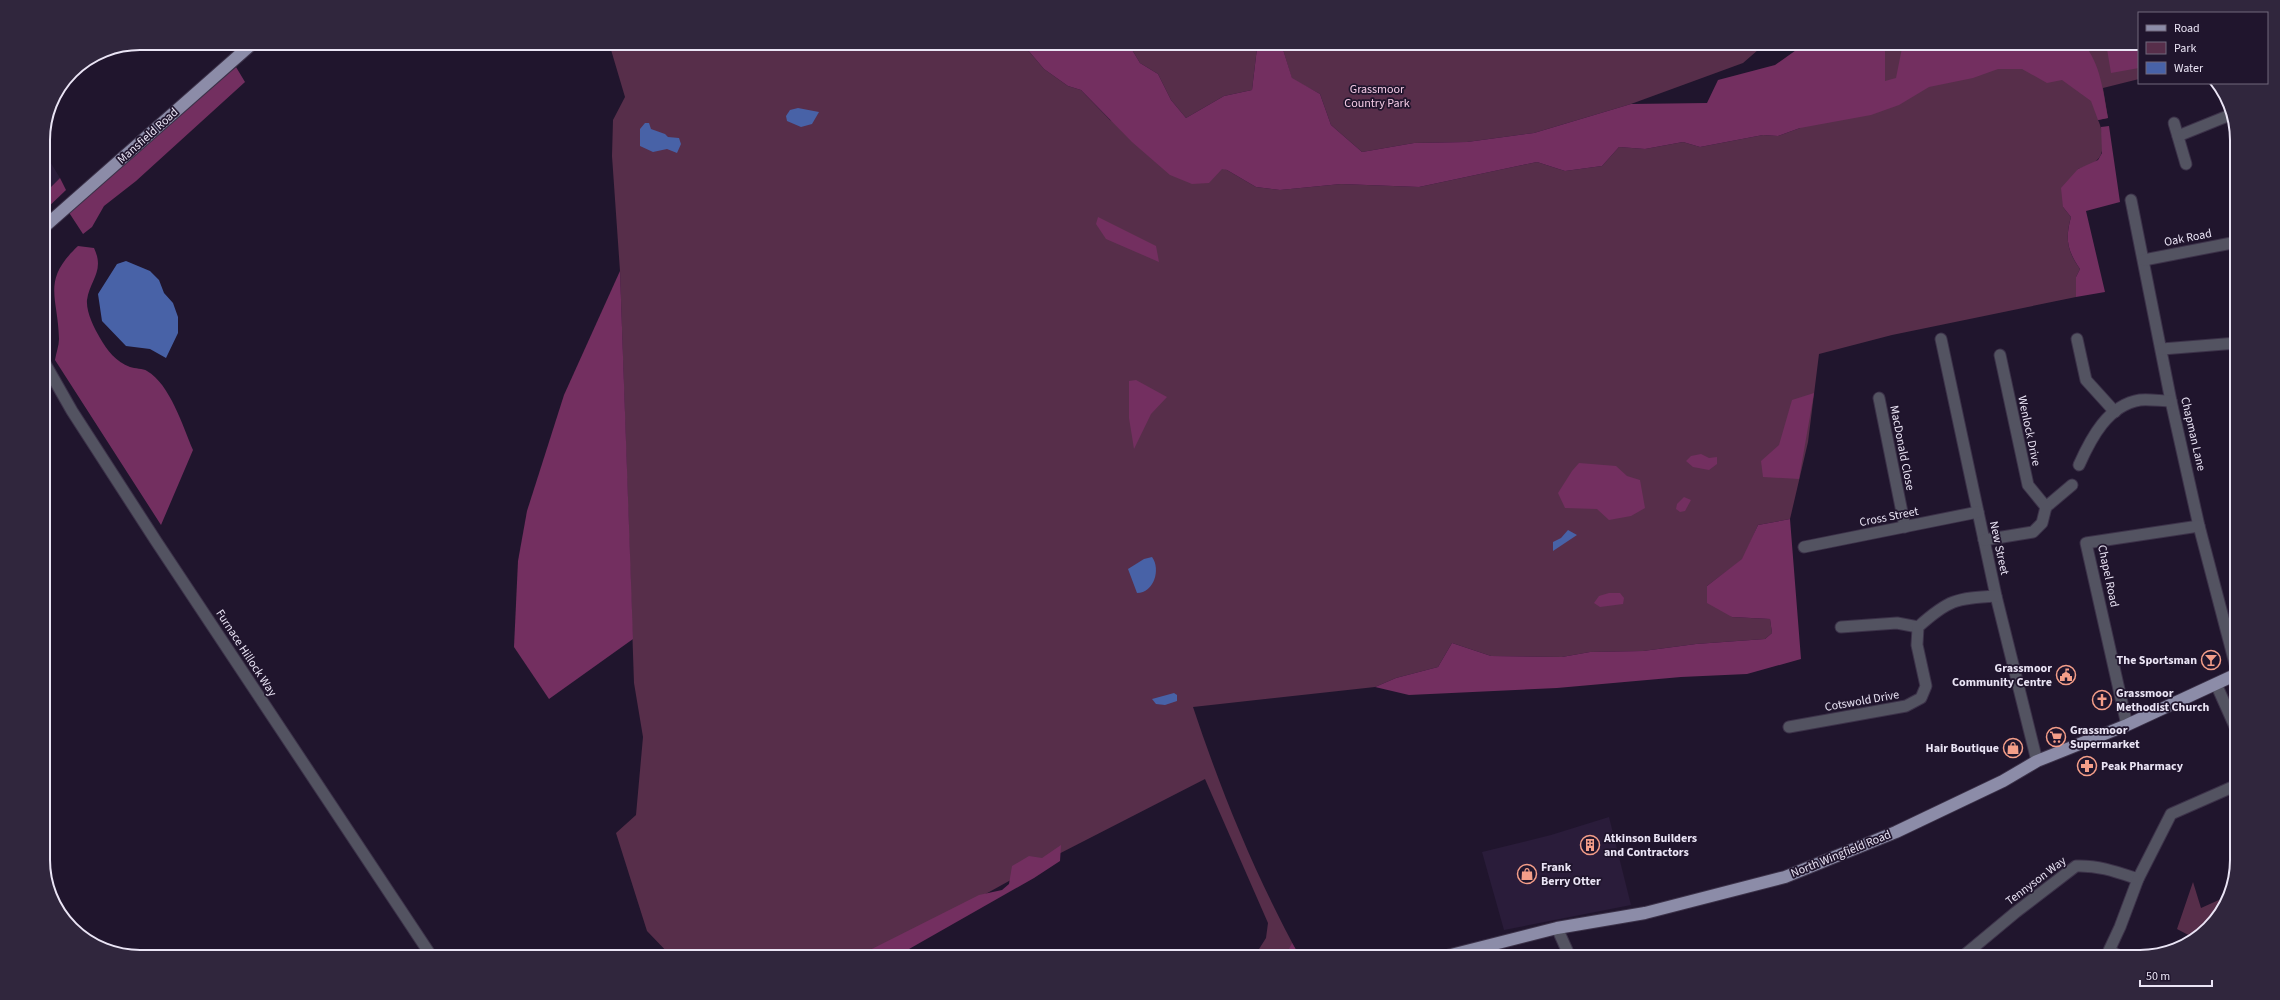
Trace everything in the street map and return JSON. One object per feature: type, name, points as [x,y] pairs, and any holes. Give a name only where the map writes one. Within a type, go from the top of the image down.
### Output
[{"type":"main road","name":"Mansfield Road","points":[[50,222],[245,50]]},
{"type":"main road","name":"North Wingfield Road","points":[[1471,950],[1557,928],[1645,913],[1785,877],[1896,832],[2003,781],[2037,761],[2128,725],[2230,676]]},
{"type":"street","points":[[2178,136],[2227,116]]},
{"type":"street","points":[[2174,123],[2186,164]]},
{"type":"street","name":"Chapman Lane","points":[[2131,200],[2162,348],[2171,401],[2199,526],[2230,645]]},
{"type":"street","name":"Oak Road","points":[[2144,260],[2230,243]]},
{"type":"street","name":"New Street","points":[[1941,339],[1996,596],[2037,761]]},
{"type":"street","points":[[2077,339],[2086,380],[2115,412]]},
{"type":"street","points":[[2162,348],[2230,343]]},
{"type":"street","name":"Wenlock Drive","points":[[2000,354],[2028,485],[2046,507]]},
{"type":"street","name":"Furnace Hillock Way","points":[[50,372],[72,411],[147,528],[427,950]]},
{"type":"street","name":"MacDonald Close","points":[[1879,398],[1905,527]]},
{"type":"street","points":[[2079,465],[2099,426],[2122,406],[2140,400],[2171,401]]},
{"type":"street","points":[[1984,540],[2033,532],[2042,522],[2046,507],[2072,485]]},
{"type":"street","name":"Cross Street","points":[[1804,547],[1978,512]]},
{"type":"street","name":"Chapel Road","points":[[2128,725],[2086,543],[2199,526]]},
{"type":"street","points":[[1841,627],[1897,623],[1918,627],[1939,608],[1964,597],[1996,596]]},
{"type":"street","name":"Cotswold Drive","points":[[1789,727],[1906,706],[1921,698],[1926,686],[1917,644],[1918,627]]},
{"type":"street","points":[[2216,684],[2230,715]]},
{"type":"street","points":[[2110,950],[2138,879],[2172,814],[2230,788]]},
{"type":"street","name":"Tennyson Way","points":[[1970,950],[2016,912],[2076,866],[2089,866],[2112,870],[2138,879]]},
{"type":"street","points":[[1557,928],[1567,950]]},
{"type":"shaded area","points":[[1028,50],[1132,50],[1140,63],[1158,74],[1171,100],[1186,118],[1224,96],[1252,90],[1257,50],[1283,50],[1292,78],[1320,94],[1331,125],[1362,152],[1414,143],[1467,142],[1534,133],[1631,104],[1707,103],[1718,80],[1775,65],[1796,50],[1885,50],[1885,81],[1896,78],[1902,50],[2088,50],[2098,69],[2108,118],[2098,120],[2091,101],[2062,80],[2047,83],[2022,69],[1998,69],[1973,78],[1929,87],[1899,105],[1871,115],[1800,128],[1778,136],[1763,135],[1700,147],[1683,142],[1645,149],[1619,147],[1602,166],[1565,171],[1537,162],[1419,187],[1341,184],[1280,190],[1256,187],[1227,170],[1222,169],[1209,183],[1192,184],[1170,175],[1132,142],[1081,90],[1068,86],[1044,69]]},
{"type":"shaded area","points":[[2107,50],[2138,50],[2138,68],[2111,73]]},
{"type":"shaded area","points":[[236,67],[245,82],[136,181],[104,206],[92,227],[83,234],[68,211]]},
{"type":"shaded area","points":[[2109,126],[2120,202],[2086,211],[2105,292],[2076,297],[2076,277],[2080,269],[2072,256],[2068,244],[2068,232],[2071,217],[2063,207],[2061,188],[2078,169],[2098,160],[2102,153],[2101,127]]},
{"type":"shaded area","points":[[50,162],[60,178],[50,188]]},
{"type":"shaded area","points":[[60,178],[66,190],[50,205],[50,188]]},
{"type":"shaded area","points":[[1098,217],[1156,246],[1159,262],[1106,239],[1096,224]]},
{"type":"shaded area","points":[[78,246],[94,248],[97,256],[98,263],[96,275],[89,293],[87,305],[91,320],[98,334],[116,359],[130,367],[143,369],[155,377],[175,407],[193,450],[161,525],[55,360],[59,339],[54,290],[55,279],[59,269]]},
{"type":"shaded area","points":[[620,271],[633,639],[549,699],[514,647],[518,561],[527,511],[564,395]]},
{"type":"shaded area","points":[[1136,380],[1167,397],[1151,414],[1134,449],[1129,418],[1129,381]]},
{"type":"shaded area","points":[[1814,393],[1799,479],[1763,477],[1761,461],[1779,445],[1792,400]]},
{"type":"shaded area","points":[[1701,454],[1709,458],[1717,457],[1717,464],[1709,470],[1693,467],[1686,461],[1691,456]]},
{"type":"shaded area","points":[[1579,463],[1616,466],[1627,476],[1640,480],[1645,508],[1631,516],[1609,520],[1597,509],[1565,508],[1558,493]]},
{"type":"shaded area","points":[[1684,497],[1691,500],[1685,511],[1680,512],[1676,509],[1677,504]]},
{"type":"shaded area","points":[[1790,519],[1801,659],[1747,674],[1681,677],[1557,688],[1409,695],[1375,687],[1396,678],[1438,667],[1452,643],[1491,656],[1562,657],[1590,652],[1643,651],[1696,644],[1765,639],[1772,633],[1770,619],[1732,617],[1707,603],[1707,586],[1742,559],[1758,525]]},
{"type":"shaded area","points":[[1609,593],[1620,593],[1624,598],[1623,604],[1600,607],[1594,603],[1599,596]]},
{"type":"shaded area","points":[[1609,817],[1631,905],[1504,930],[1482,852],[1551,835]]},
{"type":"shaded area","points":[[1061,845],[1060,861],[1034,878],[907,950],[870,950],[979,895],[1002,890],[1009,884],[1012,866],[1029,856],[1042,858]]},
{"type":"shaded area","points":[[1292,943],[1296,950],[1288,950]]},
{"type":"green space","points":[[611,50],[1028,50],[1044,69],[1068,86],[1081,90],[1110,120],[1227,170],[1256,187],[1280,190],[1341,184],[1419,187],[1537,162],[1565,171],[1602,166],[1619,147],[1645,149],[1683,142],[1700,147],[1763,135],[1778,136],[1800,128],[1799,50],[2138,50],[2138,79],[2103,88],[2108,118],[2098,120],[2103,140],[2101,155],[2096,161],[2078,169],[2063,207],[2071,217],[2068,231],[2068,244],[2072,256],[2080,269],[2076,277],[2076,297],[1892,335],[1819,354],[1808,442],[1790,519],[1758,525],[1743,559],[1707,586],[1732,617],[1770,619],[1772,633],[1765,639],[1696,644],[1643,651],[1590,652],[1562,657],[1491,656],[1452,643],[1438,667],[1396,678],[1375,687],[1193,707],[1216,772],[1254,866],[1296,950],[1258,950],[1266,938],[1268,923],[1205,779],[1045,861],[885,950],[665,950],[647,931],[616,833],[636,815],[643,737],[634,683],[620,271],[612,156],[613,120],[625,97]]},
{"type":"green space","points":[[1132,50],[1257,50],[1252,90],[1224,96],[1186,118],[1171,100],[1158,74],[1140,63]]},
{"type":"green space","name":"Grassmoor Country Park","points":[[1283,50],[1758,50],[1743,63],[1631,104],[1534,133],[1467,142],[1414,143],[1362,152],[1331,125],[1320,94],[1292,79]]},
{"type":"green space","points":[[2193,882],[2201,908],[2221,899],[2208,919],[2190,935],[2177,929]]},
{"type":"water","points":[[798,108],[819,112],[812,124],[801,127],[787,121],[786,116],[790,110]]},
{"type":"water","points":[[645,123],[649,123],[651,129],[665,134],[668,137],[679,138],[681,144],[677,153],[667,149],[653,152],[640,146],[640,129]]},
{"type":"water","points":[[126,261],[150,271],[159,280],[164,293],[173,303],[178,317],[178,333],[166,358],[150,349],[126,346],[102,321],[98,294],[117,264]]},
{"type":"water","points":[[1568,530],[1577,535],[1553,551],[1553,542],[1561,538]]},
{"type":"water","points":[[1152,557],[1155,562],[1156,574],[1152,585],[1143,592],[1137,593],[1128,569],[1144,559]]},
{"type":"water","points":[[1174,693],[1177,695],[1177,701],[1165,705],[1156,704],[1152,699]]},
{"type":"place","name":"The Sportsman","points":[[2211,660]]},
{"type":"place","name":"Grassmoor Community Centre","points":[[2066,675]]},
{"type":"place","name":"Grassmoor Methodist Church","points":[[2102,700]]},
{"type":"place","name":"Grassmoor Supermarket","points":[[2056,737]]},
{"type":"place","name":"Hair Boutique","points":[[2013,748]]},
{"type":"place","name":"Peak Pharmacy","points":[[2087,766]]},
{"type":"place","name":"Atkinson Builders and Contractors","points":[[1590,845]]},
{"type":"place","name":"Frank Berry Otter","points":[[1527,874]]}]
